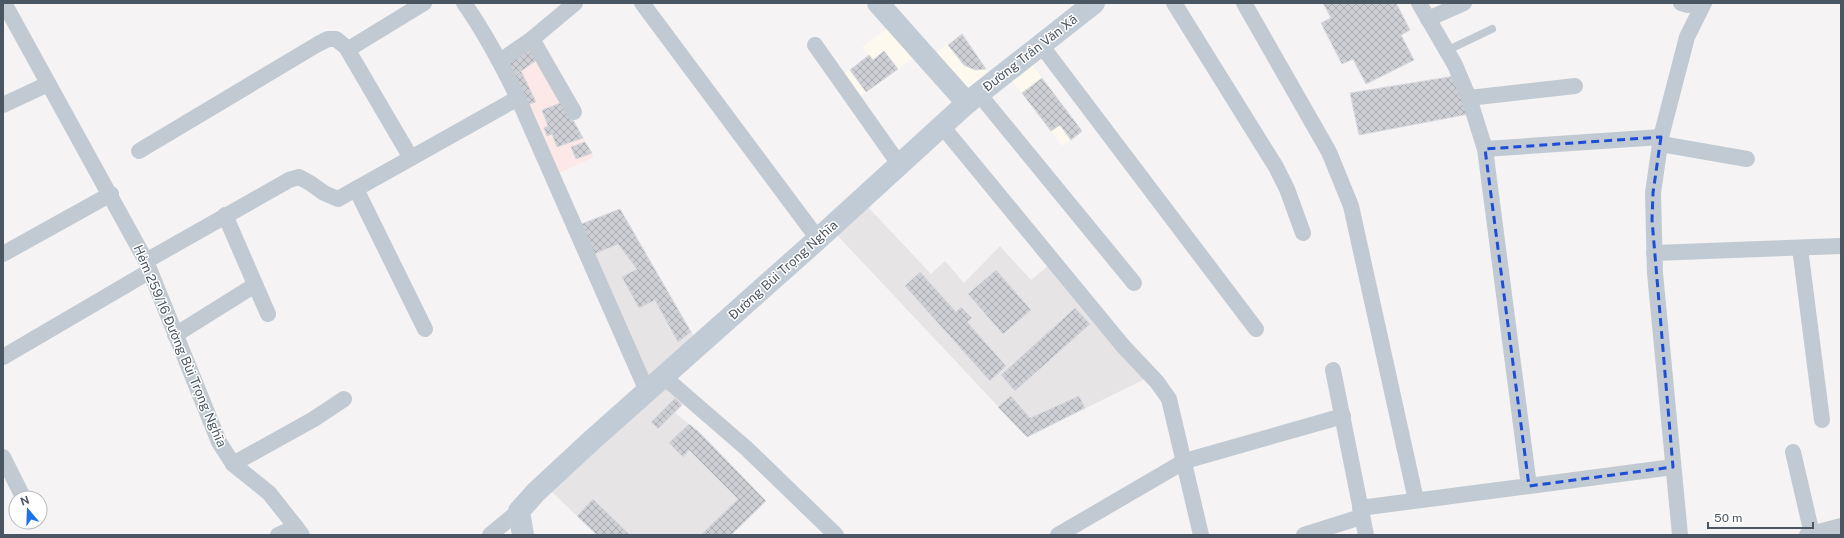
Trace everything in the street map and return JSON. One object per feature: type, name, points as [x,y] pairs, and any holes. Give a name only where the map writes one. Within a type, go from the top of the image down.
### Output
[{"type":"street","name":"Hẻm 259/16 Đường Bùi Trọng Nghĩa","points":[[4,3],[48,84],[111,194],[148,266],[219,442],[234,464],[269,494],[299,531]]},
{"type":"street","points":[[346,48],[360,43],[424,3]]},
{"type":"street","points":[[464,3],[478,22],[500,61],[518,98],[647,391]]},
{"type":"street","points":[[500,61],[532,39],[575,3]]},
{"type":"street","points":[[642,3],[818,239]]},
{"type":"street","points":[[878,3],[973,99],[1134,283]]},
{"type":"street","name":"Đường Trần Văn Xã","points":[[973,99],[1094,3]]},
{"type":"street","points":[[1174,3],[1276,167],[1287,189],[1303,233]]},
{"type":"street","points":[[1244,3],[1329,152],[1351,206],[1416,500]]},
{"type":"street","points":[[1419,3],[1446,51],[1469,98],[1485,149],[1530,486]]},
{"type":"street","points":[[1428,20],[1464,3]]},
{"type":"street","points":[[1680,535],[1655,272],[1653,193],[1661,140],[1687,37],[1703,4],[1686,5],[1681,3]]},
{"type":"street","points":[[139,151],[318,44],[336,39],[346,48],[411,158]]},
{"type":"street","points":[[532,39],[574,112]]},
{"type":"street","points":[[815,45],[899,164]]},
{"type":"street","points":[[1041,45],[1256,329]]},
{"type":"street","points":[[3,105],[48,84]]},
{"type":"street","points":[[1469,98],[1575,86]]},
{"type":"street","points":[[3,358],[225,215],[289,180],[299,177],[310,183],[324,194],[338,199],[518,98]]},
{"type":"street","name":"Đường Bùi Trọng Nghĩa","points":[[519,511],[536,492],[647,391],[973,99]]},
{"type":"street","points":[[942,126],[1118,340],[1157,382],[1169,399],[1201,535]]},
{"type":"street","points":[[1485,149],[1661,140],[1747,159]]},
{"type":"street","points":[[356,189],[425,329]]},
{"type":"street","points":[[3,254],[111,194]]},
{"type":"street","points":[[225,215],[268,314]]},
{"type":"street","points":[[1654,253],[1841,246]]},
{"type":"street","points":[[1800,248],[1822,420]]},
{"type":"street","points":[[175,335],[255,285]]},
{"type":"street","points":[[1333,370],[1343,416],[1360,513],[1366,535]]},
{"type":"street","points":[[664,377],[746,448],[836,535]]},
{"type":"street","points":[[234,464],[314,419],[344,398]]},
{"type":"street","points":[[1058,535],[1184,461],[1343,416]]},
{"type":"street","points":[[1793,452],[1810,534],[1841,526]]},
{"type":"street","points":[[3,457],[20,490]]},
{"type":"street","points":[[1304,535],[1360,513],[1416,500],[1673,467]]},
{"type":"street","points":[[490,535],[519,511],[524,535]]},
{"type":"street","points":[[278,535],[299,531]]},
{"type":"lane","points":[[1446,51],[1492,29]]},
{"type":"highlighted area","points":[[1661,137],[1653,193],[1652,220],[1673,467],[1529,486],[1485,149]]},
{"type":"shaded area","points":[[889,27],[915,57],[858,98],[842,75],[869,56],[862,47]]},
{"type":"shaded area","points":[[962,34],[990,75],[968,92],[934,54]]},
{"type":"shaded area","points":[[531,46],[594,157],[557,174],[506,62]]},
{"type":"shaded area","points":[[1031,63],[1082,131],[1062,146],[1011,79]]},
{"type":"shaded area","points":[[867,206],[931,274],[945,261],[964,283],[1000,246],[1031,280],[1049,265],[1147,378],[1027,437],[836,234]]},
{"type":"shaded area","points":[[620,209],[695,338],[648,380],[579,225]]},
{"type":"shaded area","points":[[666,386],[685,402],[675,413],[699,432],[766,501],[731,535],[597,535],[550,490]]},
{"type":"building","points":[[1323,3],[1396,3],[1410,30],[1401,35],[1414,60],[1366,84],[1353,59],[1342,64],[1321,23],[1331,18]]},
{"type":"building","points":[[962,34],[986,69],[975,70],[964,65],[948,45]]},
{"type":"building","points":[[531,46],[538,59],[513,77],[506,62]]},
{"type":"building","points":[[884,51],[898,69],[866,92],[850,70],[869,55],[873,60]]},
{"type":"building","points":[[521,71],[536,102],[526,105],[513,77]]},
{"type":"building","points":[[1455,76],[1469,114],[1359,135],[1350,93]]},
{"type":"building","points":[[1042,78],[1082,131],[1071,140],[1060,125],[1051,131],[1022,93]]},
{"type":"building","points":[[563,102],[583,138],[557,147],[552,134],[547,136],[544,128],[548,126],[542,110]]},
{"type":"building","points":[[585,142],[592,153],[576,159],[571,147]]},
{"type":"building","points":[[620,209],[691,332],[678,342],[655,300],[639,308],[622,277],[637,269],[618,244],[592,255],[579,225]]},
{"type":"building","points":[[996,270],[1031,310],[1003,334],[968,294]]},
{"type":"building","points":[[920,272],[956,312],[961,307],[972,318],[967,322],[1006,366],[990,381],[905,286]]},
{"type":"building","points":[[1075,308],[1090,324],[1015,391],[1001,375]]},
{"type":"building","points":[[1011,396],[1030,418],[1079,396],[1085,408],[1027,437],[998,407]]},
{"type":"building","points":[[675,398],[682,405],[658,429],[651,422]]},
{"type":"building","points":[[689,424],[699,432],[766,501],[731,535],[701,535],[738,499],[689,450],[683,457],[669,443]]},
{"type":"building","points":[[593,499],[630,535],[597,535],[577,516]]}]
